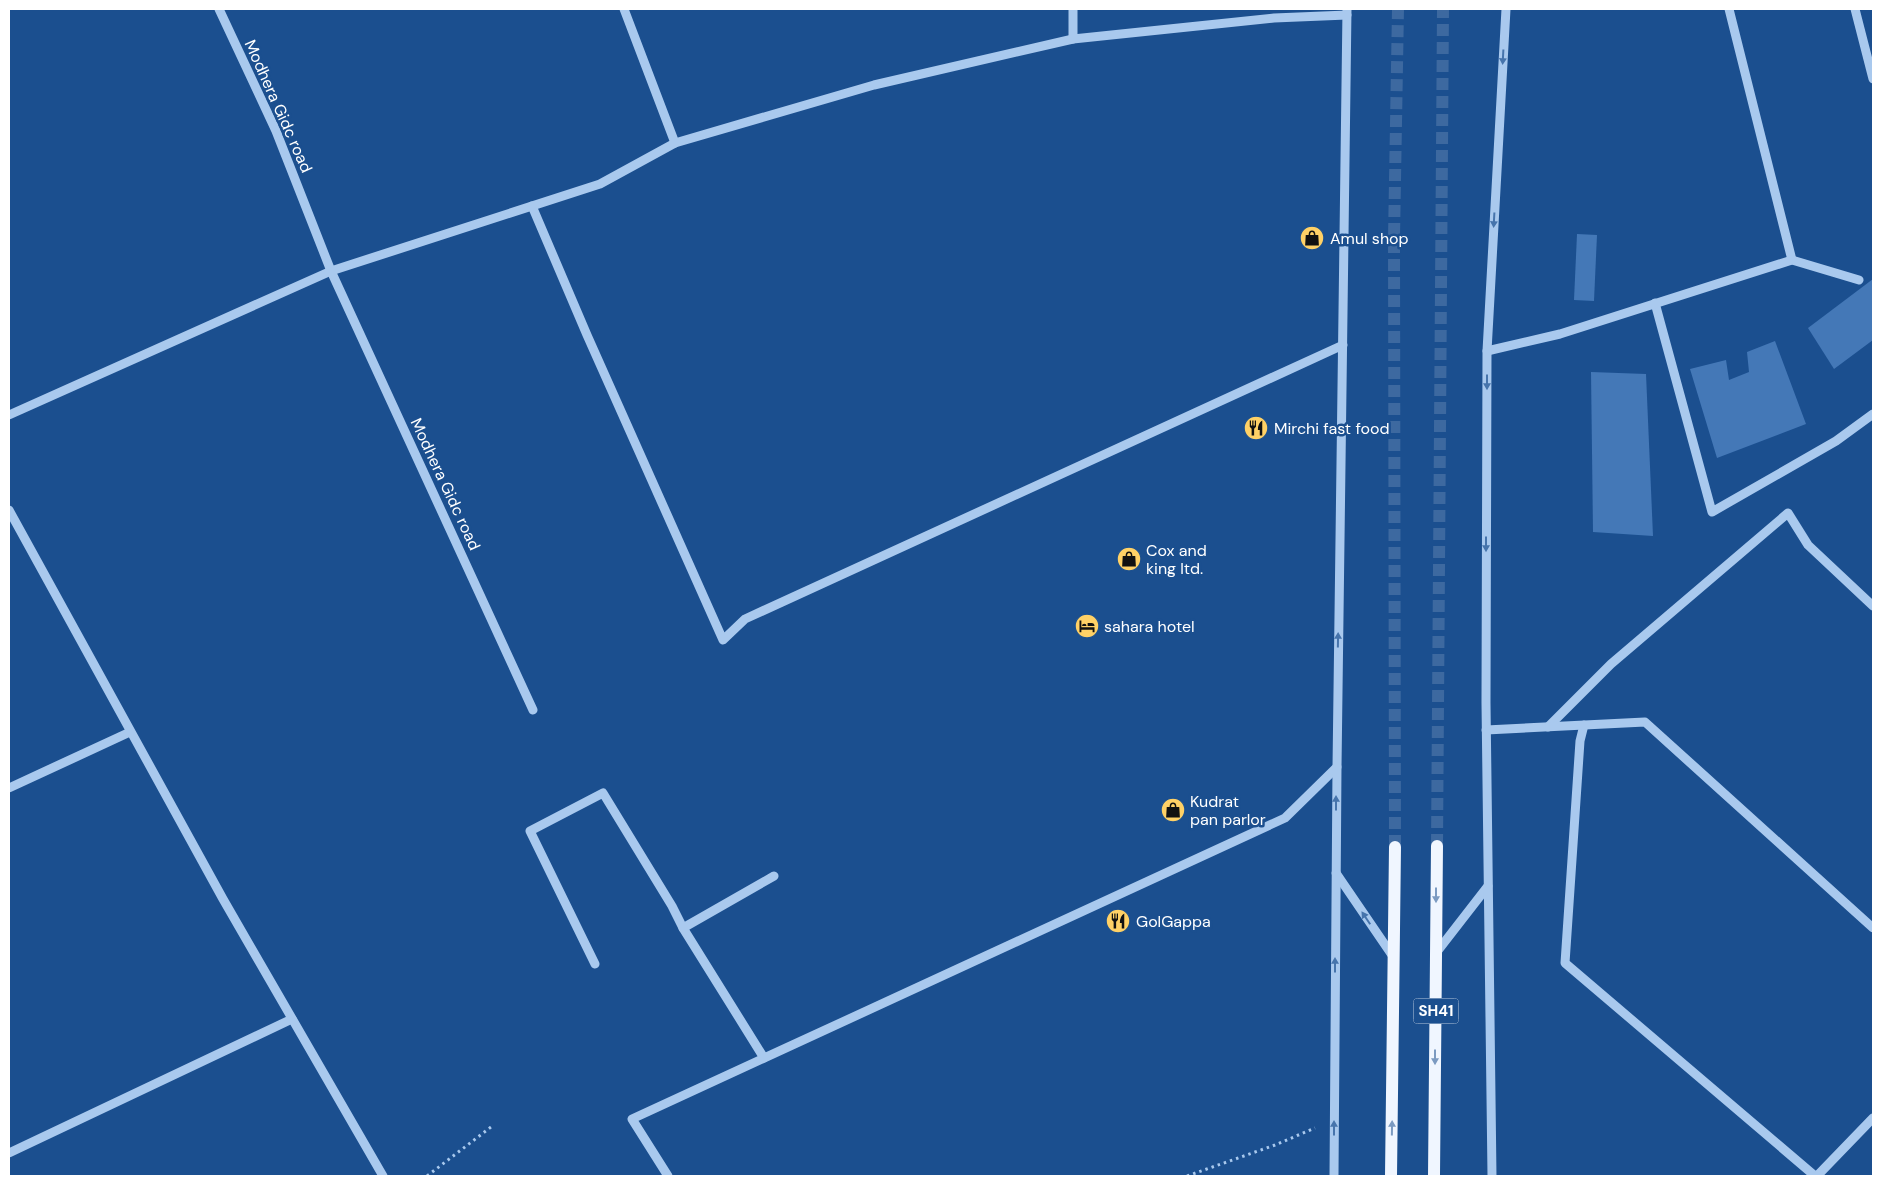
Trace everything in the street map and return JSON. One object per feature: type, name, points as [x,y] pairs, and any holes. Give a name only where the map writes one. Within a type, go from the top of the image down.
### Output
[{"type":"main road","name":"SH41","points":[[1434,1176],[1437,846]]},
{"type":"main road","name":"SH41","points":[[1391,1176],[1396,847]]},
{"type":"street","name":"Modhera Gidc road","points":[[219,9],[276,131],[331,271],[533,710]]},
{"type":"street","points":[[624,9],[675,143]]},
{"type":"street","points":[[1073,9],[1073,40]]},
{"type":"street","points":[[1492,1176],[1486,730],[1487,351],[1506,9]]},
{"type":"street","points":[[1728,9],[1792,260]]},
{"type":"street","points":[[1856,9],[1873,79]]},
{"type":"street","points":[[9,415],[331,271],[600,184],[675,143],[874,85],[1073,40],[1274,13],[1347,12],[1337,767],[1334,1176]]},
{"type":"street","points":[[532,206],[587,335],[723,640],[745,619],[1343,345]]},
{"type":"street","points":[[1487,351],[1560,334],[1792,260],[1859,280]]},
{"type":"street","points":[[1655,303],[1712,512],[1836,441],[1873,414]]},
{"type":"street","points":[[9,510],[222,899],[383,1176]]},
{"type":"street","points":[[1548,727],[1611,664],[1788,513],[1808,545],[1873,606]]},
{"type":"street","points":[[1486,730],[1645,722],[1873,928]]},
{"type":"street","points":[[1584,725],[1580,741],[1565,963],[1816,1176],[1873,1118]]},
{"type":"street","points":[[9,788],[130,732]]},
{"type":"street","points":[[668,1176],[632,1119],[1285,818],[1337,767]]},
{"type":"street","points":[[595,964],[530,831],[603,794],[764,1058]]},
{"type":"street","points":[[1336,873],[1394,958]]},
{"type":"street","points":[[683,928],[774,876]]},
{"type":"street","points":[[1436,953],[1488,886]]},
{"type":"street","points":[[9,1153],[292,1019]]},
{"type":"path","points":[[1187,1176],[1276,1145],[1334,1120]]},
{"type":"path","points":[[427,1176],[492,1127]]},
{"type":"building","points":[[1577,234],[1597,235],[1594,301],[1574,300]]},
{"type":"building","points":[[1873,279],[1873,340],[1834,369],[1808,328]]},
{"type":"building","points":[[1775,341],[1806,424],[1717,458],[1690,369],[1726,360],[1729,380],[1749,372],[1747,352]]},
{"type":"building","points":[[1591,372],[1646,374],[1653,536],[1593,532]]},
{"type":"tunnel","points":[[1395,847],[1394,238],[1398,9]]},
{"type":"tunnel","points":[[1437,846],[1443,9]]},
{"type":"place","name":"Amul shop","points":[[1312,238]]},
{"type":"place","name":"Mirchi fast food","points":[[1256,428]]},
{"type":"place","name":"Cox and king ltd.","points":[[1129,559]]},
{"type":"place","name":"sahara hotel","points":[[1087,626]]},
{"type":"place","name":"Kudrat pan parlor","points":[[1173,810]]},
{"type":"place","name":"GolGappa","points":[[1118,921]]}]
